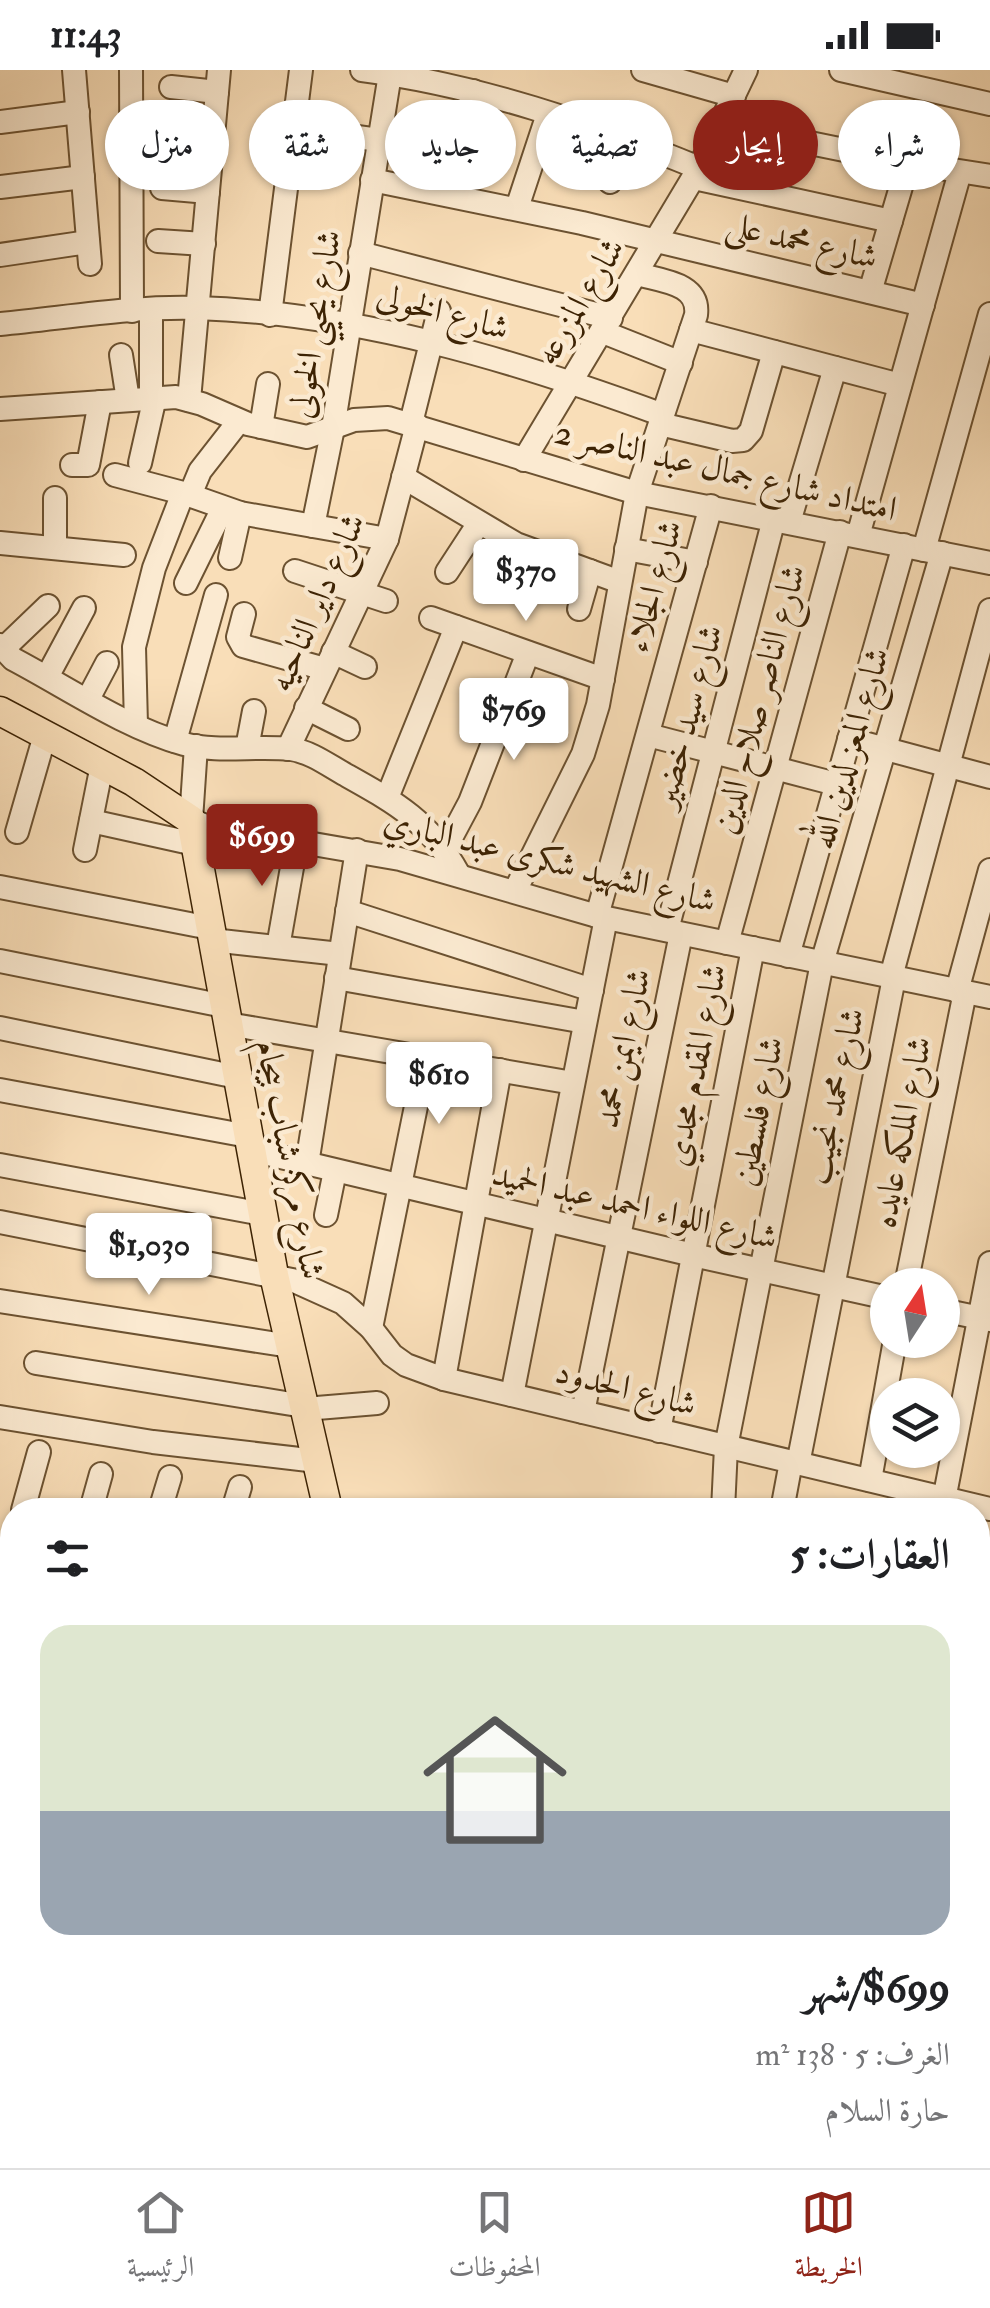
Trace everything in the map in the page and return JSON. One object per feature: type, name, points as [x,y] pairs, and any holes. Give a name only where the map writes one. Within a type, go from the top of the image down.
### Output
[{"type":"main road","name":"شارع الشهيد شكرى عبد الباري","points":[[0,710],[102,765],[193,832]]},
{"type":"main road","name":"شارع مركز شباب بيجام","points":[[193,832],[274,1275],[325,1498]]},
{"type":"street","points":[[0,255],[89,253],[74,70]]},
{"type":"street","points":[[131,70],[145,398],[140,463]]},
{"type":"street","points":[[270,315],[301,70]]},
{"type":"street","points":[[362,70],[446,77],[472,91],[536,110]]},
{"type":"street","points":[[642,70],[734,96]]},
{"type":"street","name":"شارع المزرعه","points":[[732,100],[746,70]]},
{"type":"street","points":[[841,70],[990,104]]},
{"type":"street","name":"شارع يحيي الخولى","points":[[314,526],[379,140],[403,73]]},
{"type":"street","points":[[171,87],[218,81]]},
{"type":"street","points":[[448,195],[472,91]]},
{"type":"street","points":[[0,122],[78,112]]},
{"type":"street","points":[[365,138],[379,140]]},
{"type":"street","points":[[517,208],[536,150]]},
{"type":"street","points":[[960,172],[987,175],[990,152]]},
{"type":"street","points":[[0,187],[83,177]]},
{"type":"street","name":"شارع المزرعه","points":[[524,460],[693,178]]},
{"type":"street","name":"شارع محمد على","points":[[372,180],[517,208],[922,305]]},
{"type":"street","points":[[185,190],[208,192],[189,400]]},
{"type":"street","points":[[765,190],[891,221]]},
{"type":"street","points":[[870,292],[900,190]]},
{"type":"street","name":"شارع الناصر صلاح الدين","points":[[727,943],[775,768],[900,385],[955,190]]},
{"type":"street","points":[[158,241],[204,244]]},
{"type":"street","points":[[360,252],[607,325],[680,362]]},
{"type":"street","points":[[515,891],[584,754],[603,679],[638,493],[697,306],[692,293],[637,274]]},
{"type":"street","name":"شارع الخولى","points":[[0,324],[198,308],[350,322],[572,382],[662,419],[732,441],[744,440],[752,431],[774,352]]},
{"type":"street","name":"شارع داير الناحيه","points":[[288,749],[387,539],[438,310]]},
{"type":"street","points":[[788,956],[849,739],[923,549],[990,314]]},
{"type":"street","points":[[691,330],[900,385]]},
{"type":"street","points":[[120,355],[145,398]]},
{"type":"street","name":"شارع سيد خضير","points":[[674,932],[713,752],[782,520],[835,368]]},
{"type":"street","points":[[136,725],[134,648],[154,568],[200,471],[250,424],[268,384]]},
{"type":"street","name":"امتداد شارع جمال عبد الناصر 2","points":[[0,409],[145,398],[189,400],[250,424],[307,437],[354,420],[377,417],[414,424],[638,493],[990,563]]},
{"type":"street","points":[[72,465],[88,465],[100,402]]},
{"type":"street","points":[[114,475],[232,510],[387,539]]},
{"type":"street","points":[[403,477],[516,544],[620,582]]},
{"type":"street","points":[[55,498],[60,555]]},
{"type":"street","name":"شارع الجلاء","points":[[512,1395],[586,1022],[602,917],[712,506]]},
{"type":"street","points":[[230,558],[232,510]]},
{"type":"street","points":[[186,583],[232,510]]},
{"type":"street","points":[[446,572],[479,524]]},
{"type":"street","points":[[0,543],[60,555],[124,555]]},
{"type":"street","points":[[626,548],[696,562]]},
{"type":"street","name":"شارع المعز لدين الله","points":[[822,962],[885,749],[923,549]]},
{"type":"street","points":[[295,571],[386,602]]},
{"type":"street","points":[[579,609],[590,571]]},
{"type":"street","points":[[91,821],[193,832],[186,743],[216,594]]},
{"type":"street","points":[[48,606],[1,647],[13,659],[136,725],[186,743],[288,749],[318,759],[419,820],[458,873]]},
{"type":"street","points":[[48,678],[84,608]]},
{"type":"street","name":"شارع محمد نجيب","points":[[794,1463],[893,977],[990,610]]},
{"type":"street","points":[[244,614],[238,638],[243,646],[366,667]]},
{"type":"street","points":[[430,618],[603,679]]},
{"type":"street","points":[[387,798],[456,627]]},
{"type":"street","points":[[444,849],[470,802],[528,653]]},
{"type":"street","points":[[88,700],[107,663]]},
{"type":"street","points":[[306,708],[348,728]]},
{"type":"street","points":[[248,748],[254,711]]},
{"type":"street","points":[[17,832],[45,734]]},
{"type":"street","points":[[648,735],[836,784]]},
{"type":"street","points":[[849,739],[990,777]]},
{"type":"street","points":[[85,850],[102,765]]},
{"type":"street","name":"شارع الشهيد شكرى عبد الباري","points":[[193,832],[216,828],[357,850],[458,873],[602,917],[990,997]]},
{"type":"street","points":[[278,947],[297,839]]},
{"type":"street","points":[[307,1164],[357,850]]},
{"type":"street","name":"شارع الملكه عايده","points":[[909,1268],[961,991],[990,870]]},
{"type":"street","points":[[0,887],[211,934],[340,954]]},
{"type":"street","points":[[347,911],[592,990]]},
{"type":"street","name":"شارع ايمن محمد","points":[[583,1412],[674,932]]},
{"type":"street","name":"شارع المقدم مجدي","points":[[659,1431],[753,948]]},
{"type":"street","points":[[0,961],[326,1039],[574,1083]]},
{"type":"street","name":"شارع فلسطين","points":[[724,1498],[726,1447],[822,962]]},
{"type":"street","points":[[336,978],[586,1022]]},
{"type":"street","points":[[0,1028],[238,1077]]},
{"type":"street","points":[[371,1328],[426,1057]]},
{"type":"street","points":[[444,1378],[500,1070]]},
{"type":"street","name":"شارع اللواء احمد عبد الحميد","points":[[0,1090],[250,1143],[307,1164],[870,1294]]},
{"type":"street","points":[[0,1165],[263,1214]]},
{"type":"street","points":[[326,1215],[334,1170]]},
{"type":"street","name":"شارع الحدود","points":[[0,1222],[274,1275],[327,1294],[371,1328],[392,1355],[406,1365],[512,1395],[870,1480],[926,1498]]},
{"type":"street","points":[[945,1498],[985,1319],[990,1263]]},
{"type":"street","points":[[0,1301],[290,1346]]},
{"type":"street","points":[[960,1314],[985,1319]]},
{"type":"street","points":[[870,1480],[892,1358]]},
{"type":"street","points":[[36,1363],[304,1408],[376,1403]]},
{"type":"street","points":[[0,1417],[153,1442],[317,1461]]},
{"type":"street","points":[[26,1498],[39,1452]]},
{"type":"street","points":[[785,1498],[794,1463]]},
{"type":"street","points":[[95,1498],[102,1474]]},
{"type":"street","points":[[164,1498],[170,1476]]}]
